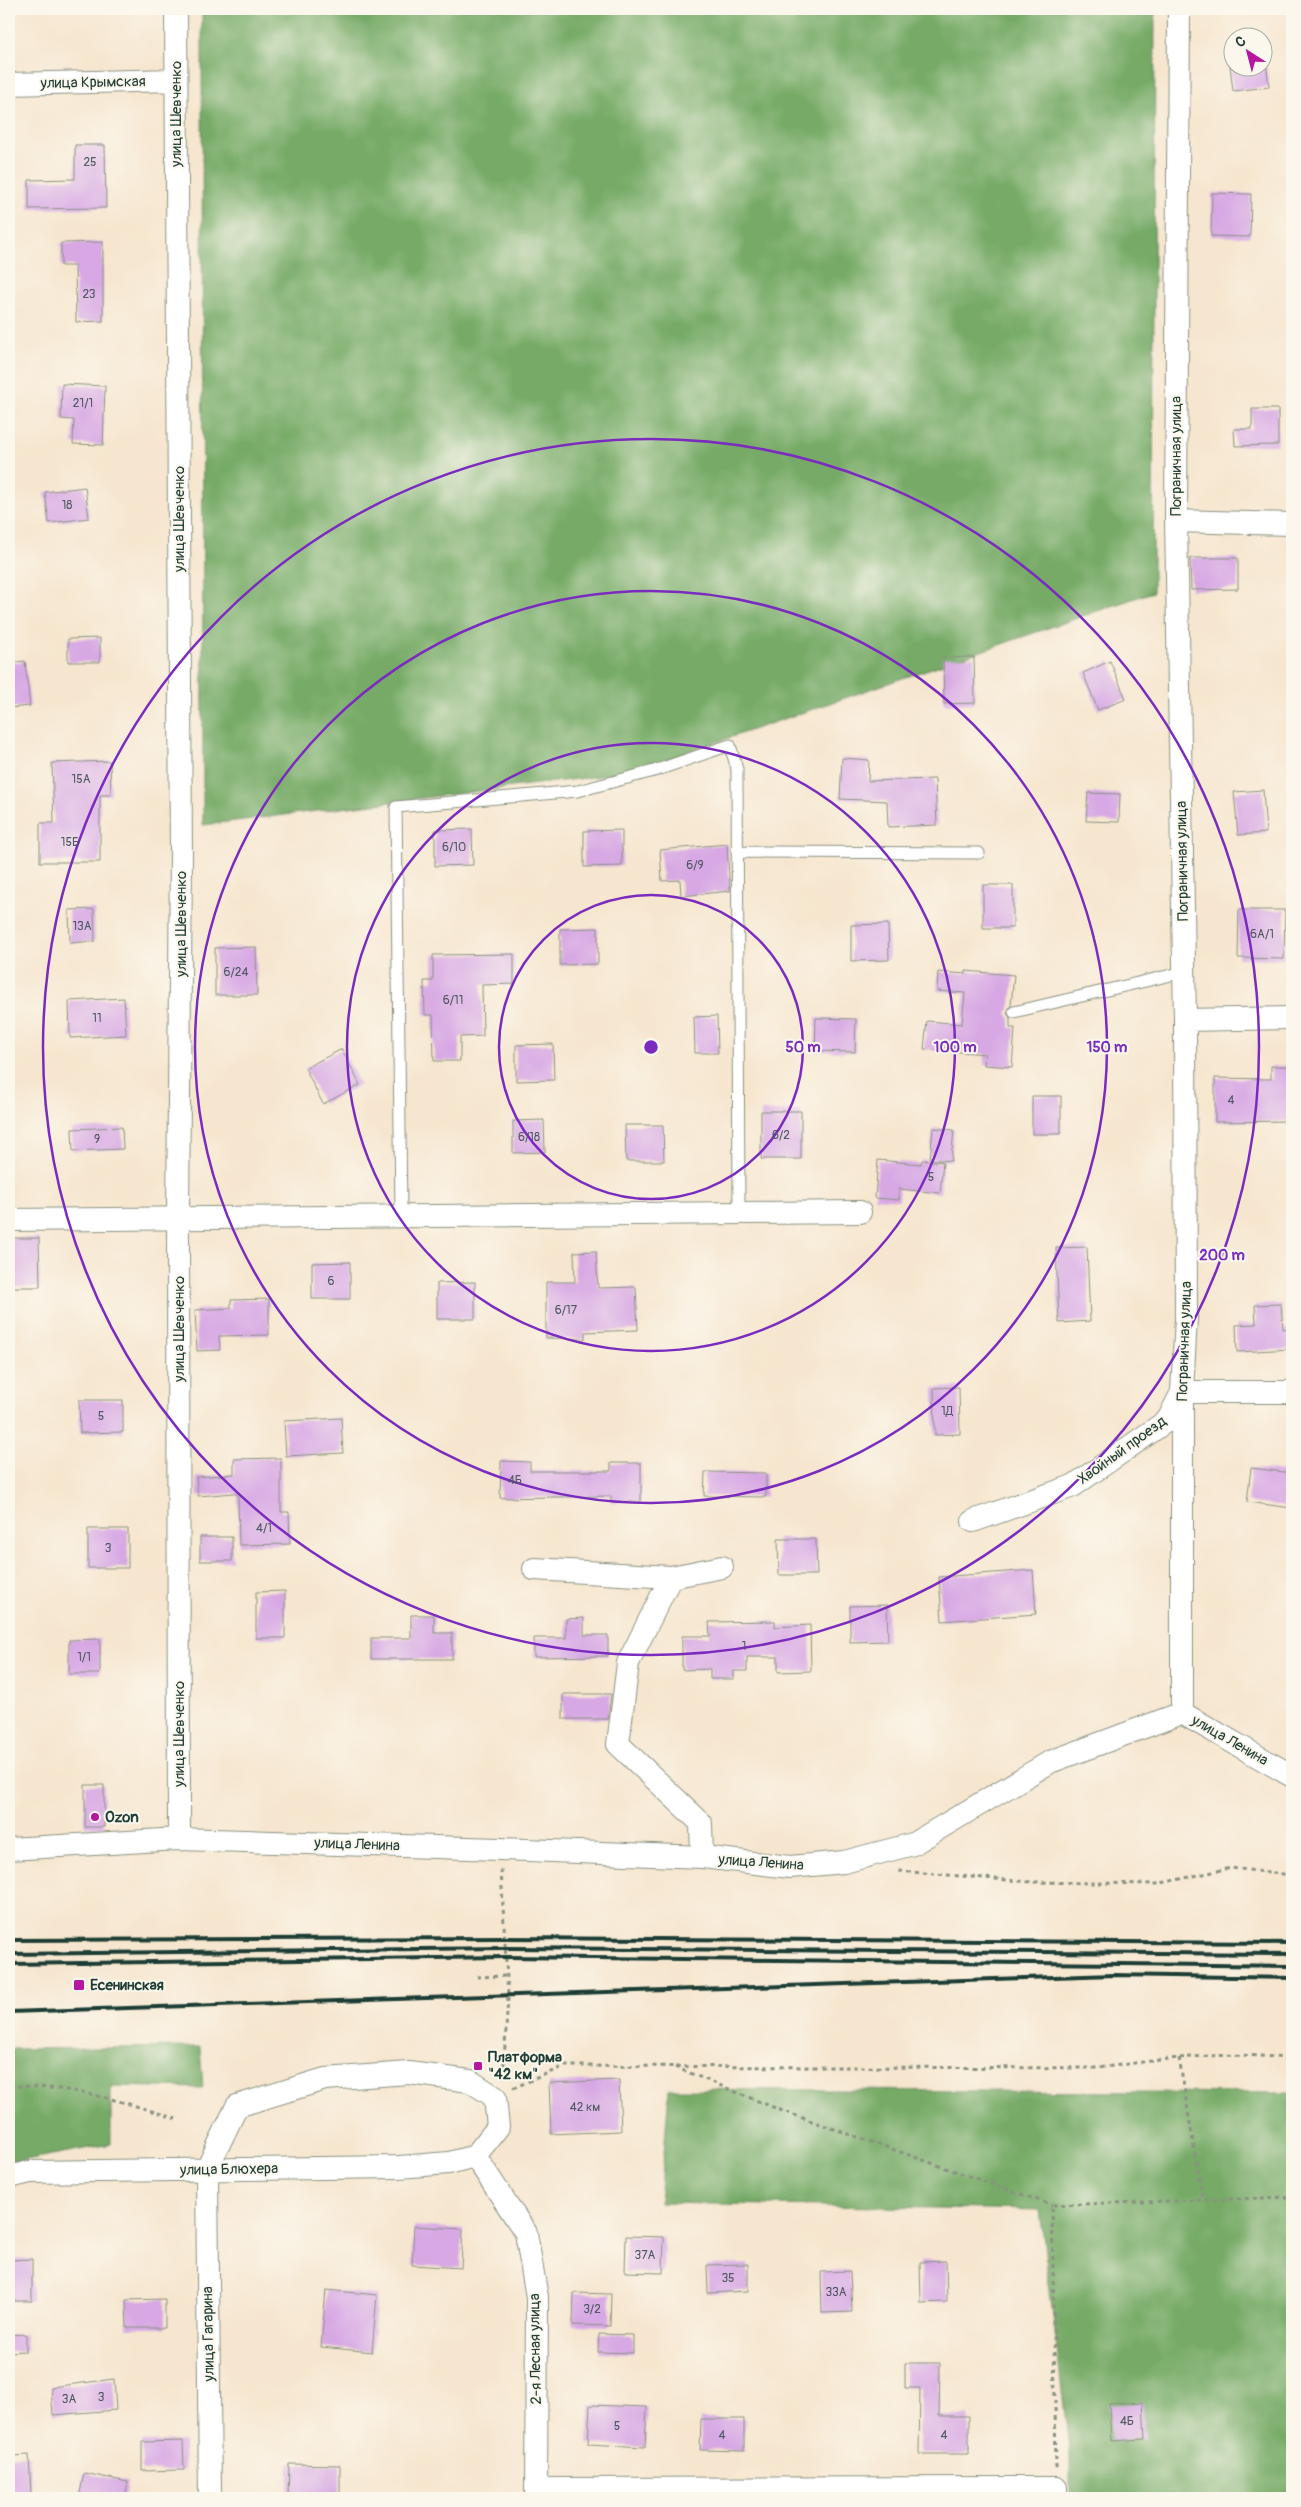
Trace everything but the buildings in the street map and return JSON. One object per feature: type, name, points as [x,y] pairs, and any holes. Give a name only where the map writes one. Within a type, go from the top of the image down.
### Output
[{"type":"street","name":"улица Шевченко","points":[[176,9],[181,843],[178,1218],[179,1839]]},
{"type":"street","name":"Пограничная улица","points":[[1179,9],[1176,521],[1185,1020],[1186,1318],[1182,1392],[1182,1713]]},
{"type":"street","name":"улица Крымская","points":[[9,84],[176,80]]},
{"type":"street","points":[[1176,521],[1292,524]]},
{"type":"street","points":[[1185,1020],[1292,1018]]},
{"type":"street","points":[[9,1220],[860,1212]]},
{"type":"street","points":[[1182,1392],[1292,1392]]},
{"type":"street","name":"Хвойный проезд","points":[[973,1520],[1073,1486],[1168,1420],[1182,1392]]},
{"type":"street","points":[[534,1569],[672,1577],[722,1567]]},
{"type":"street","points":[[672,1577],[628,1663],[618,1744],[701,1823],[702,1857]]},
{"type":"street","name":"улица Ленина","points":[[9,1848],[179,1839],[702,1857],[790,1867],[844,1862],[913,1844],[1050,1762],[1182,1713],[1292,1776]]},
{"type":"street","points":[[206,2170],[237,2106],[325,2079],[409,2073],[470,2081],[494,2097],[498,2127],[475,2156]]},
{"type":"street","name":"улица Блюхера","points":[[9,2177],[30,2172],[399,2167],[449,2163],[475,2156]]},
{"type":"street","name":"2-я Лесная улица","points":[[475,2156],[526,2233],[537,2297],[536,2494]]},
{"type":"street","name":"улица Гагарина","points":[[206,2170],[210,2498]]},
{"type":"street","points":[[536,2494],[1056,2493]]},
{"type":"lane","points":[[402,1211],[396,807],[578,791],[654,771],[730,745],[737,769],[739,1214]]},
{"type":"lane","points":[[737,852],[979,853]]},
{"type":"lane","points":[[1014,1012],[1184,972]]},
{"type":"path","points":[[494,2097],[505,2074],[507,1976],[500,1849]]},
{"type":"path","points":[[889,1870],[916,1874],[1032,1882],[1157,1884],[1231,1868],[1292,1875]]},
{"type":"path","points":[[477,1977],[507,1976]]},
{"type":"path","points":[[494,2097],[565,2066],[1098,2068],[1179,2057],[1255,2054],[1292,2059]]},
{"type":"path","points":[[1179,2057],[1203,2200]]},
{"type":"path","points":[[673,2066],[780,2110],[1052,2205],[1292,2197]]},
{"type":"path","points":[[9,2086],[42,2086],[111,2097],[176,2119]]},
{"type":"path","points":[[1052,2205],[1056,2493]]},
{"type":"green space","points":[[202,9],[1155,9],[1153,592],[627,773],[203,825]]},
{"type":"green space","points":[[200,2047],[203,2088],[111,2086],[111,2144],[9,2163],[9,2049]]},
{"type":"green space","points":[[669,2089],[1292,2093],[1292,2498],[1070,2498],[1070,2456],[1040,2210],[660,2203]]},
{"type":"railway","points":[[9,1940],[505,1938],[1292,1943]]},
{"type":"railway","points":[[9,1954],[506,1948],[1292,1954]]},
{"type":"railway","points":[[9,1964],[506,1957],[1292,1966]]},
{"type":"railway","points":[[9,2012],[1113,1975],[1292,1978]]},
{"type":"place","name":"Ozon","points":[[95,1817]]},
{"type":"place","name":"Есенинская","points":[[79,1985]]},
{"type":"place","name":"Платформа \"42 км\"","points":[[478,2066]]}]
